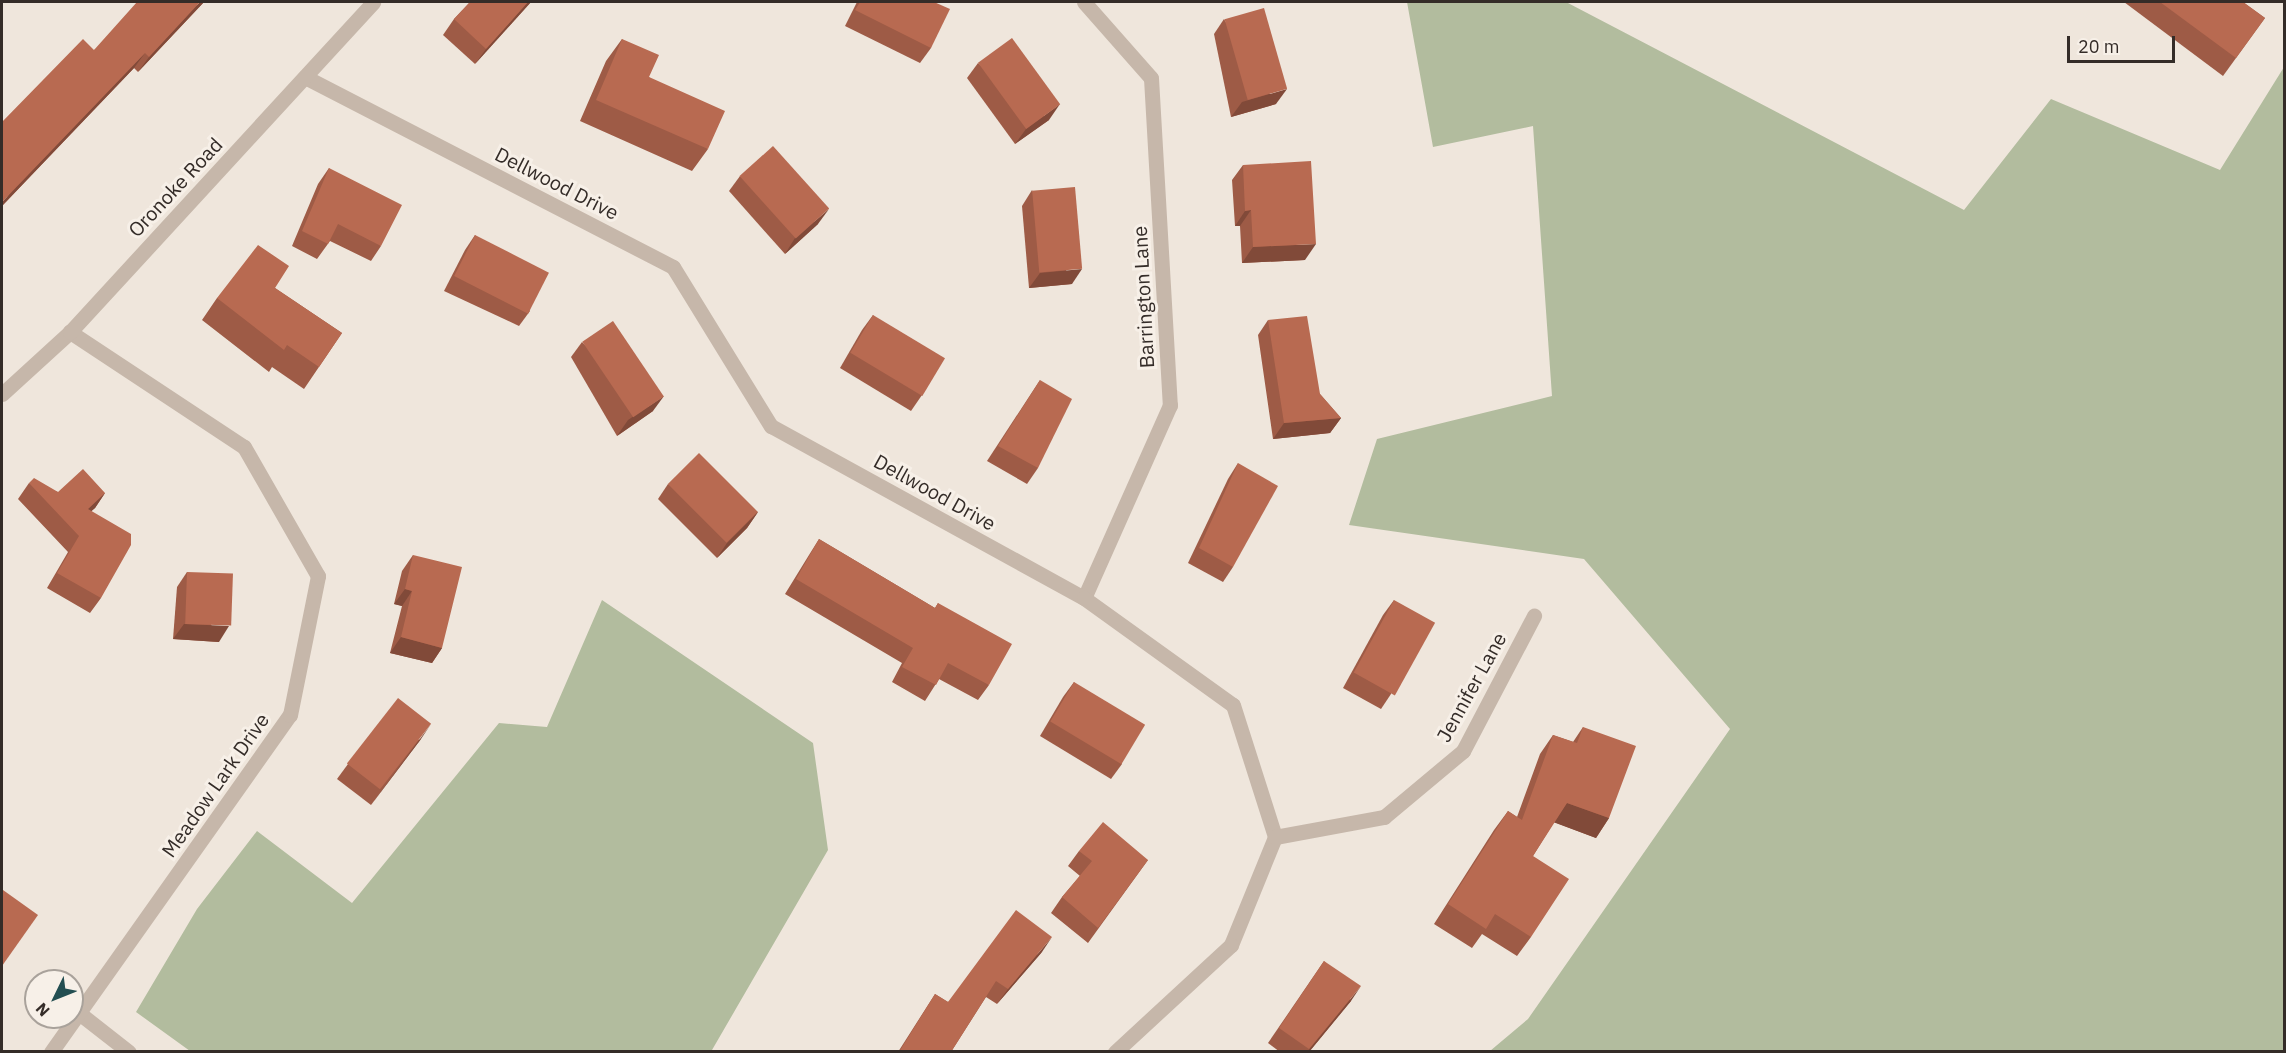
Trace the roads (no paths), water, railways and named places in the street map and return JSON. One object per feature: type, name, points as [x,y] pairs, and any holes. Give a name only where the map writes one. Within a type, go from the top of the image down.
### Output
[{"type":"street","name":"Oronoke Road","points":[[2,394],[70,333],[373,2]]},
{"type":"street","name":"Barrington Lane","points":[[1084,2],[1151,78],[1170,405],[1084,598]]},
{"type":"street","name":"Dellwood Drive","points":[[305,77],[673,267],[771,426],[1084,598],[1233,705],[1275,837]]},
{"type":"street","name":"Meadow Lark Drive","points":[[70,333],[244,447],[318,576],[290,715],[84,1007]]},
{"type":"street","name":"Jennifer Lane","points":[[1275,837],[1384,817],[1463,751],[1534,616]]},
{"type":"street","points":[[1115,1052],[1231,945],[1275,837]]},
{"type":"street","points":[[84,1016],[129,1052]]},
{"type":"street","name":"Meadow Lark Drive","points":[[51,1052],[68,1029]]}]
